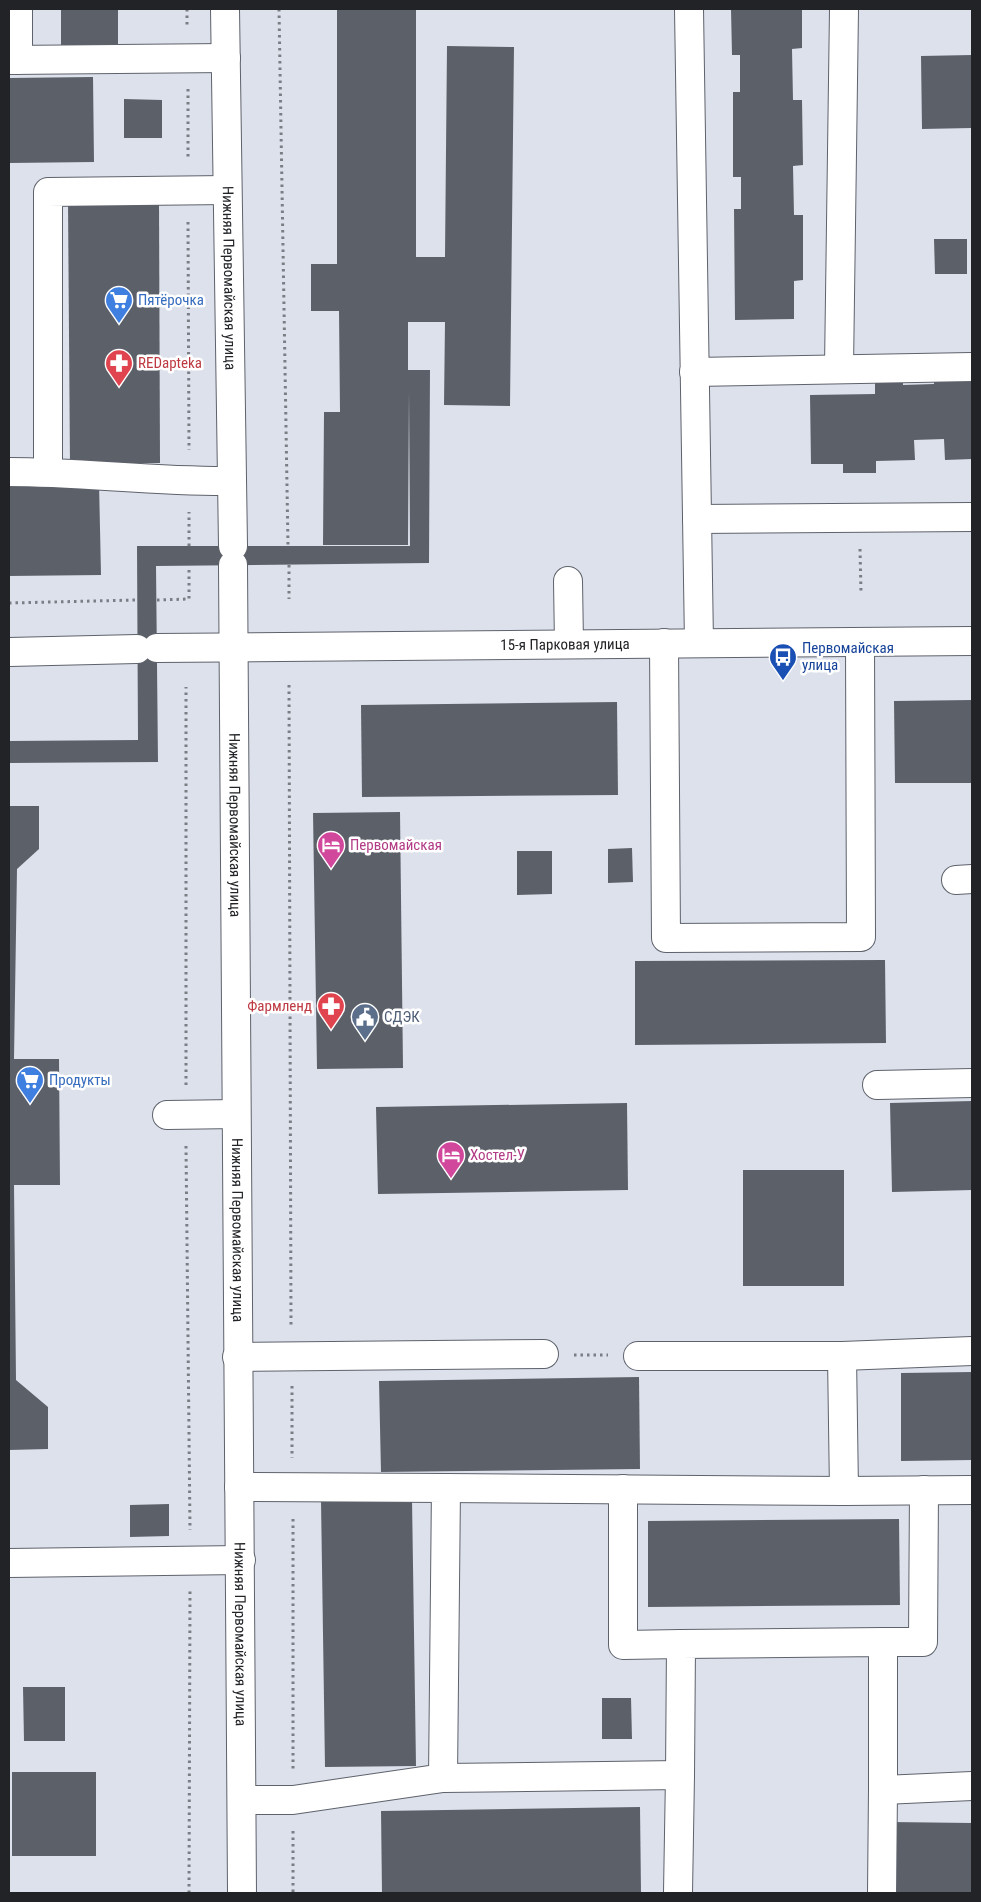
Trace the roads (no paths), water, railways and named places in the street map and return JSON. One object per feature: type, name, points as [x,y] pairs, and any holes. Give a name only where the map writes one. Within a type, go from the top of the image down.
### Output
[{"type":"street","points":[[18,9],[14,60],[226,58]]},
{"type":"street","name":"Нижняя Первомайская улица","points":[[225,9],[233,556],[242,1893]]},
{"type":"street","points":[[689,9],[699,643]]},
{"type":"street","points":[[839,368],[844,9]]},
{"type":"street","points":[[48,472],[48,192],[227,190]]},
{"type":"street","points":[[694,372],[972,367]]},
{"type":"street","points":[[9,472],[48,472],[189,482],[232,481]]},
{"type":"street","points":[[697,519],[972,518]]},
{"type":"street","points":[[568,581],[569,644]]},
{"type":"street","name":"15-я Парковая улица","points":[[9,652],[233,647],[972,641]]},
{"type":"street","points":[[664,643],[666,938],[695,938],[861,937],[860,642]]},
{"type":"street","points":[[877,1085],[972,1083]]},
{"type":"street","points":[[176,1115],[236,1114]]},
{"type":"street","points":[[638,1356],[842,1356],[972,1351]]},
{"type":"street","points":[[237,1356],[544,1354]]},
{"type":"street","points":[[842,1356],[844,1491]]},
{"type":"street","points":[[239,1488],[972,1490]]},
{"type":"street","points":[[443,1778],[446,1488]]},
{"type":"street","points":[[623,1490],[623,1644],[924,1642],[924,1490]]},
{"type":"street","points":[[9,1562],[190,1562],[241,1560]]},
{"type":"street","points":[[882,1893],[883,1642]]},
{"type":"street","points":[[678,1893],[681,1644]]},
{"type":"street","points":[[242,1800],[293,1800],[443,1778],[680,1776]]},
{"type":"street","points":[[883,1790],[972,1786]]},
{"type":"place","name":"Пятёрочка","points":[[119,324]]},
{"type":"place","name":"REDapteka","points":[[119,387]]},
{"type":"place","name":"Первомайская улица","points":[[783,681]]},
{"type":"place","name":"Первомайская","points":[[331,869]]},
{"type":"place","name":"Фармленд","points":[[331,1030]]},
{"type":"place","name":"СДЭК","points":[[365,1041]]},
{"type":"place","name":"Продукты","points":[[30,1104]]},
{"type":"place","name":"Хостел-У","points":[[451,1179]]}]
